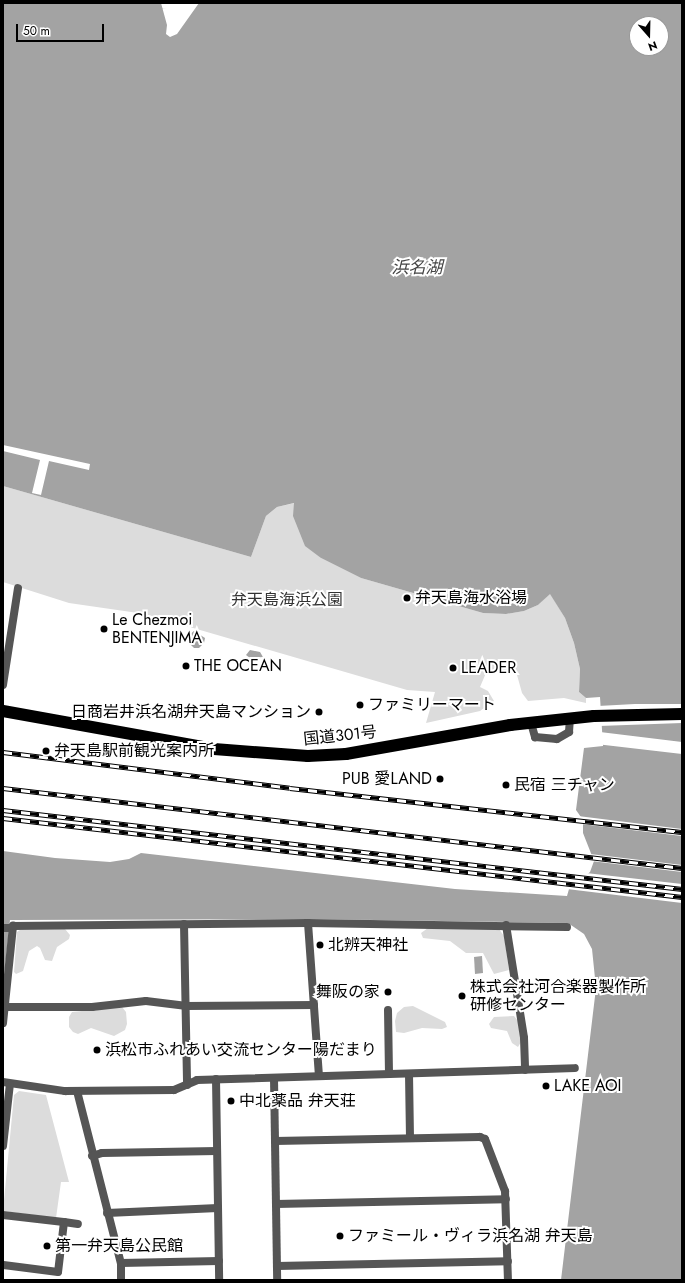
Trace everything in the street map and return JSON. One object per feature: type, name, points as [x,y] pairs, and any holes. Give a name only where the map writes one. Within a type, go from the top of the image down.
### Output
[{"type":"highway","name":"国道301号","points":[[3,710],[214,748],[289,756],[346,754],[531,723],[594,716],[682,714]]},
{"type":"street","points":[[3,685],[18,588]]},
{"type":"street","points":[[531,723],[535,737],[557,739],[570,732],[570,719]]},
{"type":"street","points":[[308,923],[319,1076]]},
{"type":"street","points":[[3,1023],[8,928],[13,926],[308,923],[567,927]]},
{"type":"street","points":[[184,924],[187,1085]]},
{"type":"street","points":[[506,925],[524,1038],[525,1070]]},
{"type":"street","points":[[5,1007],[92,1007],[146,1001],[185,1006],[314,1005]]},
{"type":"street","points":[[388,1010],[389,1074]]},
{"type":"street","points":[[3,1146],[7,1083],[77,1091],[174,1090],[198,1080],[575,1068]]},
{"type":"street","points":[[409,1074],[410,1138]]},
{"type":"street","points":[[274,1078],[277,1280]]},
{"type":"street","points":[[216,1080],[219,1280]]},
{"type":"street","points":[[77,1091],[92,1156],[120,1263],[121,1280]]},
{"type":"street","points":[[275,1141],[480,1137],[486,1139],[506,1199],[508,1280]]},
{"type":"street","points":[[92,1156],[102,1153],[217,1151]]},
{"type":"street","points":[[276,1204],[506,1199]]},
{"type":"street","points":[[107,1213],[218,1208]]},
{"type":"street","points":[[3,1215],[78,1224]]},
{"type":"street","points":[[3,1265],[58,1272],[64,1222]]},
{"type":"street","points":[[120,1263],[219,1261]]},
{"type":"street","points":[[277,1266],[508,1261]]},
{"type":"green space","name":"弁天島海浜公園","points":[[3,486],[251,557],[266,516],[277,507],[295,503],[321,558],[361,578],[483,613],[506,614],[524,611],[538,605],[550,593],[565,618],[574,643],[580,669],[579,692],[586,698],[586,703],[564,698],[528,701],[522,693],[517,675],[508,670],[486,673],[480,687],[488,691],[494,701],[480,711],[426,723],[435,692],[407,690],[145,614],[69,603],[3,582]]},
{"type":"green space","points":[[428,928],[499,929],[504,936],[509,970],[494,974],[483,953],[466,953],[450,941],[423,938],[421,933]]},
{"type":"green space","points":[[65,929],[70,935],[69,939],[57,947],[52,961],[45,960],[40,948],[37,946],[29,951],[23,971],[16,974],[14,972],[17,932],[20,930]]},
{"type":"green space","points":[[413,1006],[445,1022],[447,1027],[442,1029],[422,1028],[404,1033],[396,1032],[395,1021],[397,1013],[404,1007]]},
{"type":"green space","points":[[122,1007],[126,1012],[127,1024],[125,1030],[114,1036],[91,1028],[78,1034],[73,1032],[69,1027],[69,1017],[72,1012]]},
{"type":"green space","points":[[514,1016],[518,1021],[521,1042],[518,1047],[512,1043],[507,1031],[491,1028],[489,1024],[494,1017]]},
{"type":"green space","points":[[19,1091],[46,1095],[69,1182],[61,1182],[56,1218],[3,1211],[14,1095]]},
{"type":"water","name":"浜名湖","points":[[3,3],[161,3],[167,25],[166,34],[170,37],[177,34],[199,3],[682,3],[682,1280],[561,1280],[596,988],[592,949],[584,934],[568,923],[308,919],[10,920],[3,987],[3,851],[55,858],[110,862],[129,859],[141,853],[455,889],[567,896],[569,889],[590,872],[594,861],[583,833],[583,820],[576,810],[584,748],[603,746],[600,697],[586,698],[579,692],[580,669],[574,643],[565,618],[550,594],[538,605],[524,611],[506,614],[483,613],[361,578],[321,558],[305,546],[293,516],[294,503],[277,507],[266,516],[251,557],[3,486]]},
{"type":"water","points":[[194,631],[205,638],[204,643],[199,648],[194,648],[188,642],[189,635]]},
{"type":"water","points":[[250,650],[260,652],[263,657],[250,658],[246,655]]},
{"type":"water","points":[[482,956],[483,973],[475,974],[474,957]]},
{"type":"pier","points":[[3,445],[90,464],[89,470],[49,461],[41,495],[32,493],[40,460],[3,451]]},
{"type":"pier","points":[[682,704],[682,723],[599,726],[598,706]]},
{"type":"pier","points":[[600,732],[682,742],[682,754],[596,744],[601,744]]},
{"type":"pier","points":[[578,816],[682,829],[682,836],[581,824]]},
{"type":"pier","points":[[590,854],[682,865],[682,872],[591,861]]},
{"type":"pier","points":[[586,873],[682,884],[682,903],[567,889]]},
{"type":"railway","points":[[3,752],[290,788],[682,832]]},
{"type":"railway","points":[[3,788],[682,868]]},
{"type":"railway","points":[[3,810],[682,889]]},
{"type":"railway","points":[[3,818],[682,897]]},
{"type":"place","name":"弁天島海水浴場","points":[[407,598]]},
{"type":"place","name":"Le Chezmoi BENTENJIMA","points":[[104,629]]},
{"type":"place","name":"THE OCEAN","points":[[186,666]]},
{"type":"place","name":"LEADER","points":[[453,668]]},
{"type":"place","name":"ファミリーマート","points":[[360,705]]},
{"type":"place","name":"日商岩井浜名湖弁天島マンション","points":[[319,712]]},
{"type":"place","name":"弁天島駅前観光案内所","points":[[46,751]]},
{"type":"place","name":"PUB 愛LAND","points":[[440,779]]},
{"type":"place","name":"民宿 三チャン","points":[[506,785]]},
{"type":"place","name":"北辨天神社","points":[[320,945]]},
{"type":"place","name":"舞阪の家","points":[[388,992]]},
{"type":"place","name":"株式会社河合楽器製作所 研修センター","points":[[462,996]]},
{"type":"place","name":"浜松市ふれあい交流センター陽だまり","points":[[97,1050]]},
{"type":"place","name":"LAKE AOI","points":[[546,1086]]},
{"type":"place","name":"中北薬品 弁天荘","points":[[231,1101]]},
{"type":"place","name":"ファミール・ヴィラ浜名湖 弁天島","points":[[340,1236]]},
{"type":"place","name":"第一弁天島公民館","points":[[47,1246]]}]
